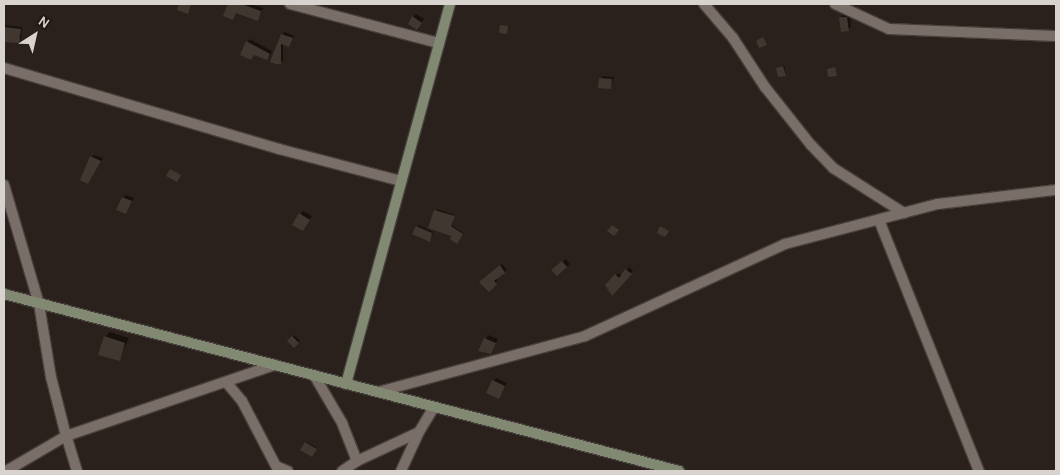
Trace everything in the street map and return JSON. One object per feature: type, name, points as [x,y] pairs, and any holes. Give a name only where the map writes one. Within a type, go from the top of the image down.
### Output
[{"type":"street","points":[[290,4],[439,43]]},
{"type":"street","points":[[346,384],[450,4]]},
{"type":"street","points":[[704,4],[733,38],[765,87],[811,145],[833,168],[904,213]]},
{"type":"street","points":[[835,4],[889,29],[1056,36]]},
{"type":"street","points":[[4,68],[279,149],[401,182]]},
{"type":"street","points":[[4,184],[39,304],[51,377],[77,471]]},
{"type":"street","points":[[378,392],[585,336],[785,244],[938,204],[1056,190]]},
{"type":"street","points":[[879,220],[979,471]]},
{"type":"street","points":[[4,294],[679,471]]},
{"type":"street","points":[[6,471],[66,436],[275,365]]},
{"type":"street","points":[[314,375],[342,422],[358,461]]},
{"type":"street","points":[[226,382],[242,401],[277,468],[288,471]]},
{"type":"street","points":[[401,471],[419,432],[434,407]]},
{"type":"street","points":[[342,471],[358,461],[419,432]]},
{"type":"building","points":[[179,4],[191,4],[188,14],[177,10]]},
{"type":"building","points":[[228,4],[241,4],[261,11],[258,21],[236,13],[233,20],[223,16]]},
{"type":"building","points":[[412,16],[422,23],[417,30],[408,24]]},
{"type":"building","points":[[839,17],[847,17],[849,31],[841,32]]},
{"type":"building","points":[[500,25],[508,26],[507,34],[499,33]]},
{"type":"building","points":[[4,27],[21,29],[19,43],[4,42]]},
{"type":"building","points":[[281,34],[293,38],[289,47],[281,44],[281,64],[276,64],[270,62]]},
{"type":"building","points":[[763,37],[767,45],[759,48],[756,41]]},
{"type":"building","points":[[246,41],[270,54],[267,60],[254,55],[251,60],[240,55]]},
{"type":"building","points":[[783,66],[786,76],[778,77],[776,68]]},
{"type":"building","points":[[835,67],[837,76],[828,77],[827,69]]},
{"type":"building","points":[[599,78],[612,79],[611,89],[598,88]]},
{"type":"building","points":[[90,156],[101,161],[88,184],[80,180]]},
{"type":"building","points":[[170,169],[181,175],[177,182],[166,176]]},
{"type":"building","points":[[122,197],[132,201],[126,214],[116,210]]},
{"type":"building","points":[[434,210],[455,216],[451,226],[463,234],[457,244],[450,239],[451,236],[428,228]]},
{"type":"building","points":[[299,213],[310,220],[303,231],[292,225]]},
{"type":"building","points":[[612,225],[619,230],[614,236],[607,231]]},
{"type":"building","points":[[416,226],[432,233],[430,242],[412,234]]},
{"type":"building","points":[[660,226],[669,231],[665,237],[657,233]]},
{"type":"building","points":[[562,261],[567,267],[557,276],[551,270]]},
{"type":"building","points":[[500,265],[505,273],[494,281],[497,284],[489,292],[479,282]]},
{"type":"building","points":[[625,269],[632,274],[612,296],[605,285],[615,274],[619,278]]},
{"type":"building","points":[[104,336],[125,343],[120,361],[98,355]]},
{"type":"building","points":[[292,336],[299,343],[294,348],[287,341]]},
{"type":"building","points":[[484,338],[496,343],[491,354],[478,351]]},
{"type":"building","points":[[492,380],[505,386],[499,399],[486,393]]},
{"type":"building","points":[[305,442],[317,449],[312,457],[300,450]]}]
